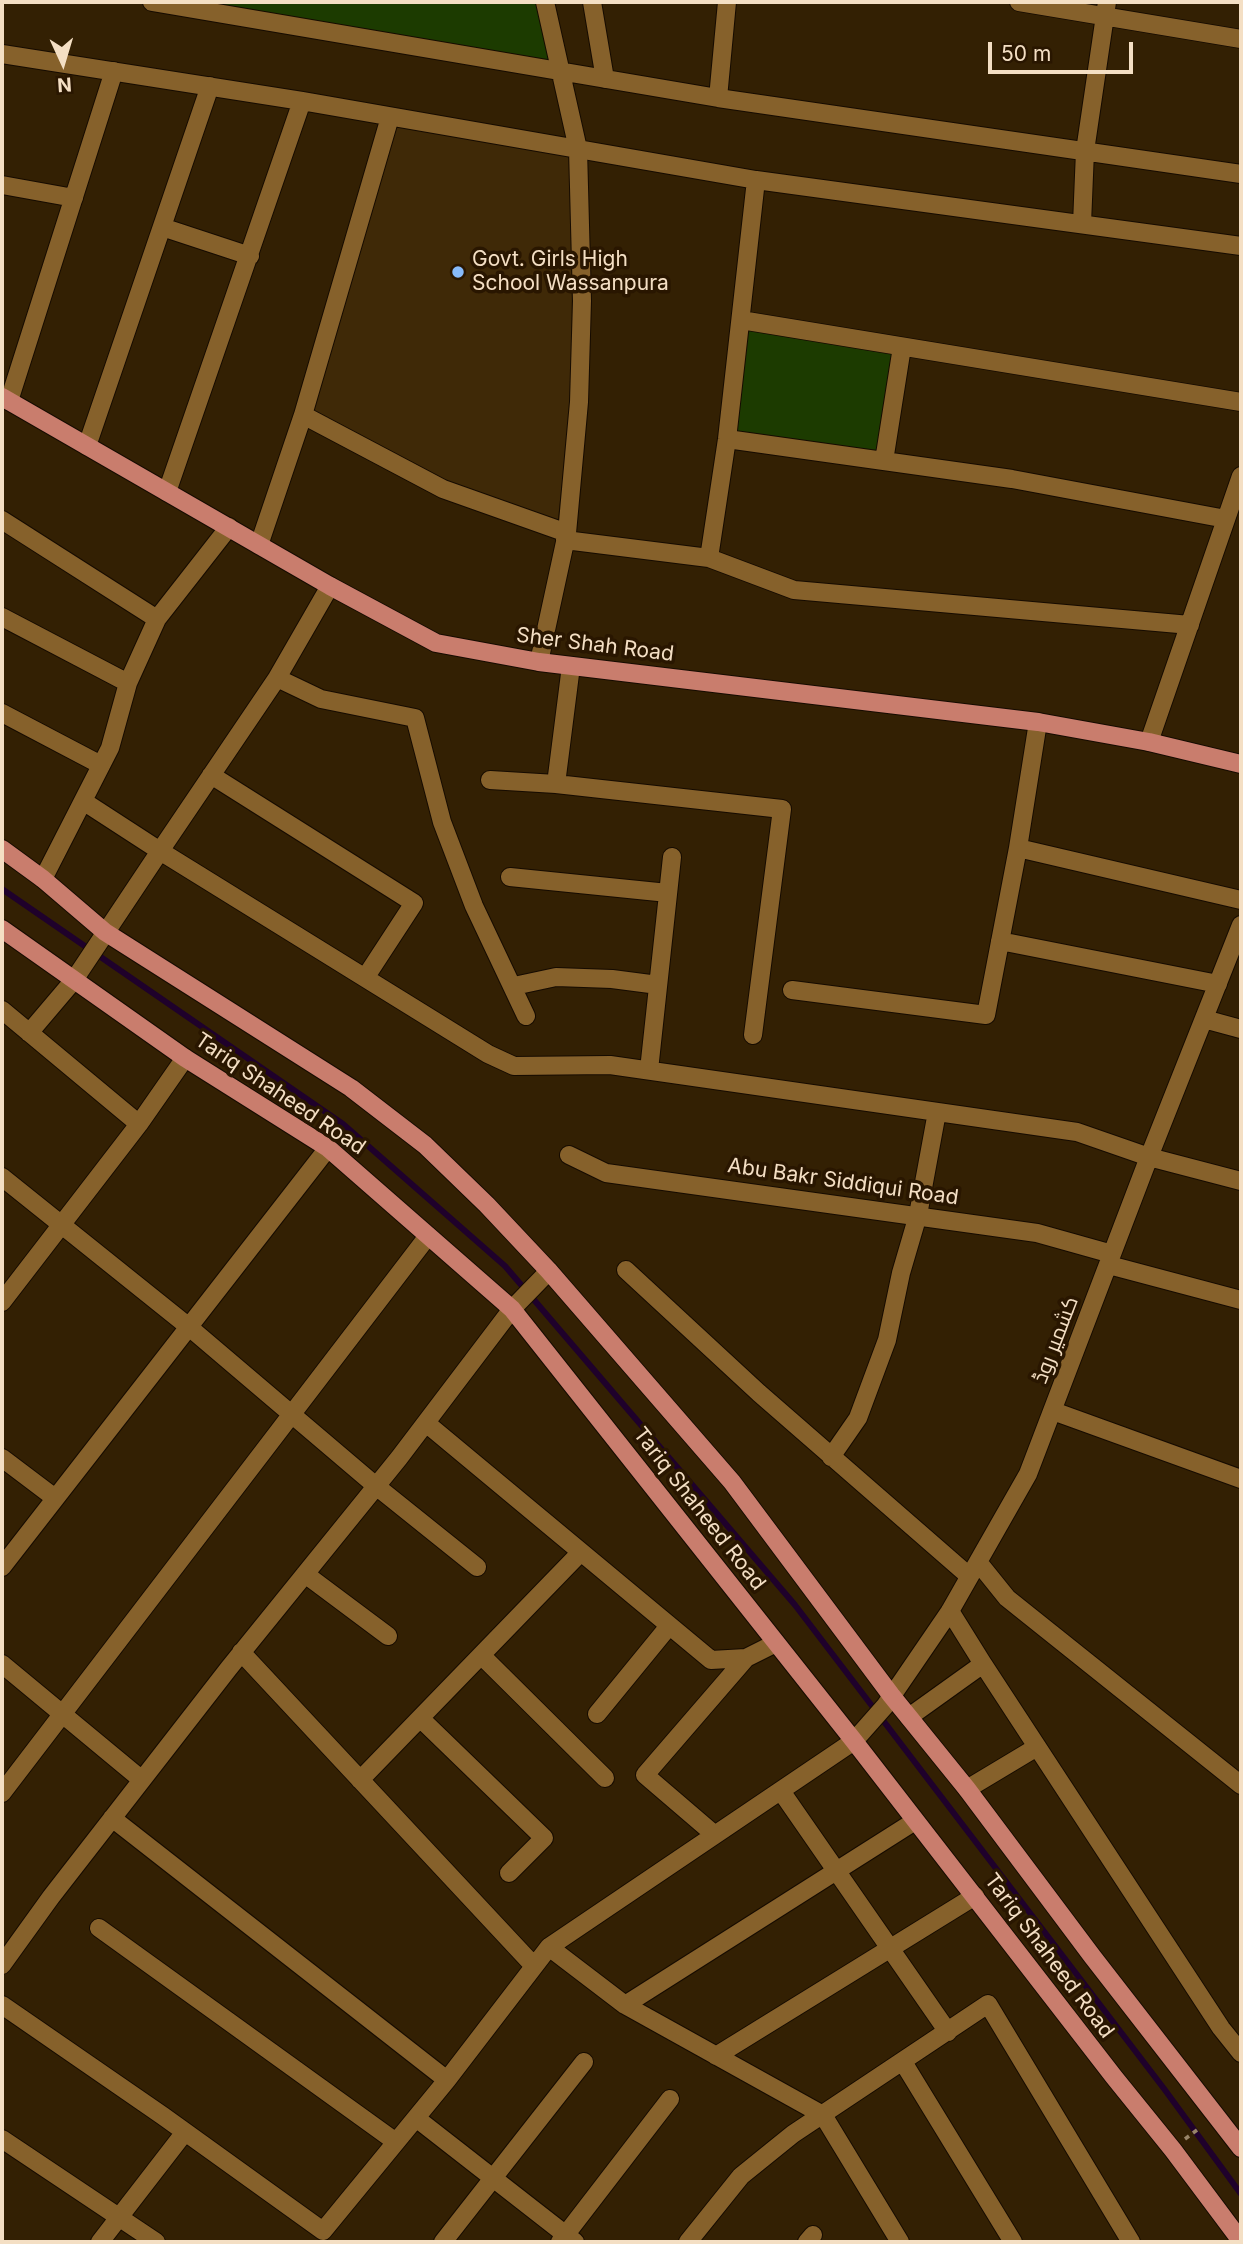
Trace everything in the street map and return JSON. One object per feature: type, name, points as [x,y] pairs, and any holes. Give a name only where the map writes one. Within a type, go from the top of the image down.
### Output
[{"type":"main road","name":"Sher Shah Road","points":[[5,399],[330,586],[436,643],[539,662],[1038,722],[1149,742],[1241,764]]},
{"type":"main road","name":"Tariq Shaheed Road","points":[[2,849],[43,879],[103,935],[351,1088],[425,1145],[487,1205],[544,1276],[732,1482],[888,1701],[909,1717],[967,1789],[1241,2148]]},
{"type":"main road","name":"Tariq Shaheed Road","points":[[2,929],[76,977],[185,1058],[328,1148],[512,1309],[854,1741],[1241,2241]]},
{"type":"street","points":[[152,2],[178,4],[719,98],[1241,174]]},
{"type":"street","points":[[539,662],[566,537],[579,402],[582,301],[578,149],[545,2]]},
{"type":"street","points":[[592,2],[605,79]]},
{"type":"street","points":[[719,98],[727,2]]},
{"type":"street","points":[[1019,2],[1105,9],[1241,39]]},
{"type":"street","points":[[1082,224],[1086,151],[1105,9]]},
{"type":"street","points":[[2,54],[302,101],[756,180],[1241,246]]},
{"type":"street","points":[[5,399],[114,71]]},
{"type":"street","points":[[87,446],[210,86]]},
{"type":"street","points":[[167,492],[302,101]]},
{"type":"street","points":[[259,545],[303,415],[390,117]]},
{"type":"street","points":[[709,558],[727,439],[756,180]]},
{"type":"street","points":[[2,185],[74,198]]},
{"type":"street","points":[[162,227],[250,256]]},
{"type":"street","points":[[741,320],[1241,402]]},
{"type":"street","points":[[884,461],[902,346]]},
{"type":"street","points":[[303,415],[443,489],[566,537],[709,558],[794,590],[1190,625]]},
{"type":"street","points":[[727,439],[1012,480],[1226,519]]},
{"type":"street","points":[[1149,742],[1241,477]]},
{"type":"street","points":[[2,520],[157,619]]},
{"type":"street","points":[[43,879],[110,748],[128,682],[157,619],[229,527]]},
{"type":"street","points":[[29,1033],[76,977],[277,678],[330,586]]},
{"type":"street","points":[[2,617],[128,682]]},
{"type":"street","points":[[556,783],[571,666]]},
{"type":"street","points":[[277,678],[321,699],[415,718],[442,822],[474,906],[526,1016]]},
{"type":"street","points":[[2,713],[102,765]]},
{"type":"street","points":[[792,990],[986,1015],[1018,848],[1038,722]]},
{"type":"street","points":[[211,775],[414,903],[365,978]]},
{"type":"street","points":[[490,779],[556,783],[782,809],[753,1035]]},
{"type":"street","points":[[82,801],[488,1054],[514,1066],[610,1065],[1077,1132],[1149,1157],[1241,1181]]},
{"type":"street","points":[[1018,848],[1241,900]]},
{"type":"street","points":[[649,1070],[672,857]]},
{"type":"street","points":[[510,877],[668,893]]},
{"type":"street","name":"کشمیر روڈ","points":[[330,2237],[396,2142],[549,1947],[854,1741],[888,1701],[950,1611],[1028,1474],[1204,1018],[1237,946],[1241,925]]},
{"type":"street","points":[[1000,941],[1218,984]]},
{"type":"street","points":[[514,986],[556,977],[612,979],[658,985]]},
{"type":"street","points":[[2,1010],[139,1124]]},
{"type":"street","points":[[1204,1018],[1241,1029]]},
{"type":"street","points":[[2,1302],[139,1124],[185,1058]]},
{"type":"street","points":[[831,1457],[858,1418],[887,1340],[901,1273],[918,1215],[937,1112]]},
{"type":"street","points":[[4,1559],[55,1499],[328,1148]]},
{"type":"street","name":"Abu Bakr Siddiqui Road","points":[[569,1155],[606,1172],[1037,1233],[1110,1260],[1241,1300]]},
{"type":"street","points":[[2,1177],[189,1327],[376,1486],[477,1567]]},
{"type":"street","points":[[2,1793],[428,1236]]},
{"type":"street","points":[[626,1270],[831,1457],[1241,1785]]},
{"type":"street","points":[[2,1965],[241,1652],[426,1423],[524,1294],[544,1276]]},
{"type":"street","points":[[1053,1411],[1241,1479]]},
{"type":"street","points":[[426,1423],[711,1660],[746,1658]]},
{"type":"street","points":[[2,1458],[55,1499]]},
{"type":"street","points":[[360,1780],[581,1552]]},
{"type":"street","points":[[305,1574],[388,1636]]},
{"type":"street","points":[[950,1611],[1221,2028],[1241,2053]]},
{"type":"street","points":[[597,1714],[670,1626]]},
{"type":"street","points":[[715,1835],[646,1775],[746,1658],[776,1643]]},
{"type":"street","points":[[241,1652],[534,1966]]},
{"type":"street","points":[[481,1655],[605,1778]]},
{"type":"street","points":[[2,1664],[142,1780]]},
{"type":"street","points":[[909,1717],[983,1664]]},
{"type":"street","points":[[420,1718],[544,1838],[509,1873]]},
{"type":"street","points":[[967,1789],[1037,1747]]},
{"type":"street","points":[[781,1791],[948,2032]]},
{"type":"street","points":[[112,1818],[447,2080]]},
{"type":"street","points":[[625,2005],[915,1821]]},
{"type":"street","points":[[716,2056],[975,1896]]},
{"type":"street","points":[[99,1928],[396,2142]]},
{"type":"street","points":[[549,1947],[625,2005],[823,2115],[900,2242]]},
{"type":"street","points":[[688,2242],[741,2176],[793,2134],[988,2004],[1131,2242]]},
{"type":"street","points":[[2,2006],[185,2132],[330,2237]]},
{"type":"street","points":[[443,2242],[584,2062]]},
{"type":"street","points":[[904,2062],[1013,2242]]},
{"type":"street","points":[[416,2118],[567,2240],[670,2099]]},
{"type":"street","points":[[100,2242],[185,2132]]},
{"type":"street","points":[[2,2139],[156,2242]]},
{"type":"path","points":[[1180,2142],[1206,2124]]},
{"type":"shaded area","name":"Govt. Girls High School Wassanpura","points":[[390,114],[571,143],[572,401],[556,534],[488,515],[303,415]]},
{"type":"green space","points":[[178,2],[536,2],[551,65]]},
{"type":"green space","points":[[741,320],[902,347],[884,461],[727,439]]},
{"type":"waterway","points":[[2,889],[343,1124],[505,1266],[795,1605],[1165,2090],[1241,2194]]},
{"type":"place","name":"Govt. Girls High School Wassanpura","points":[[458,272]]}]
